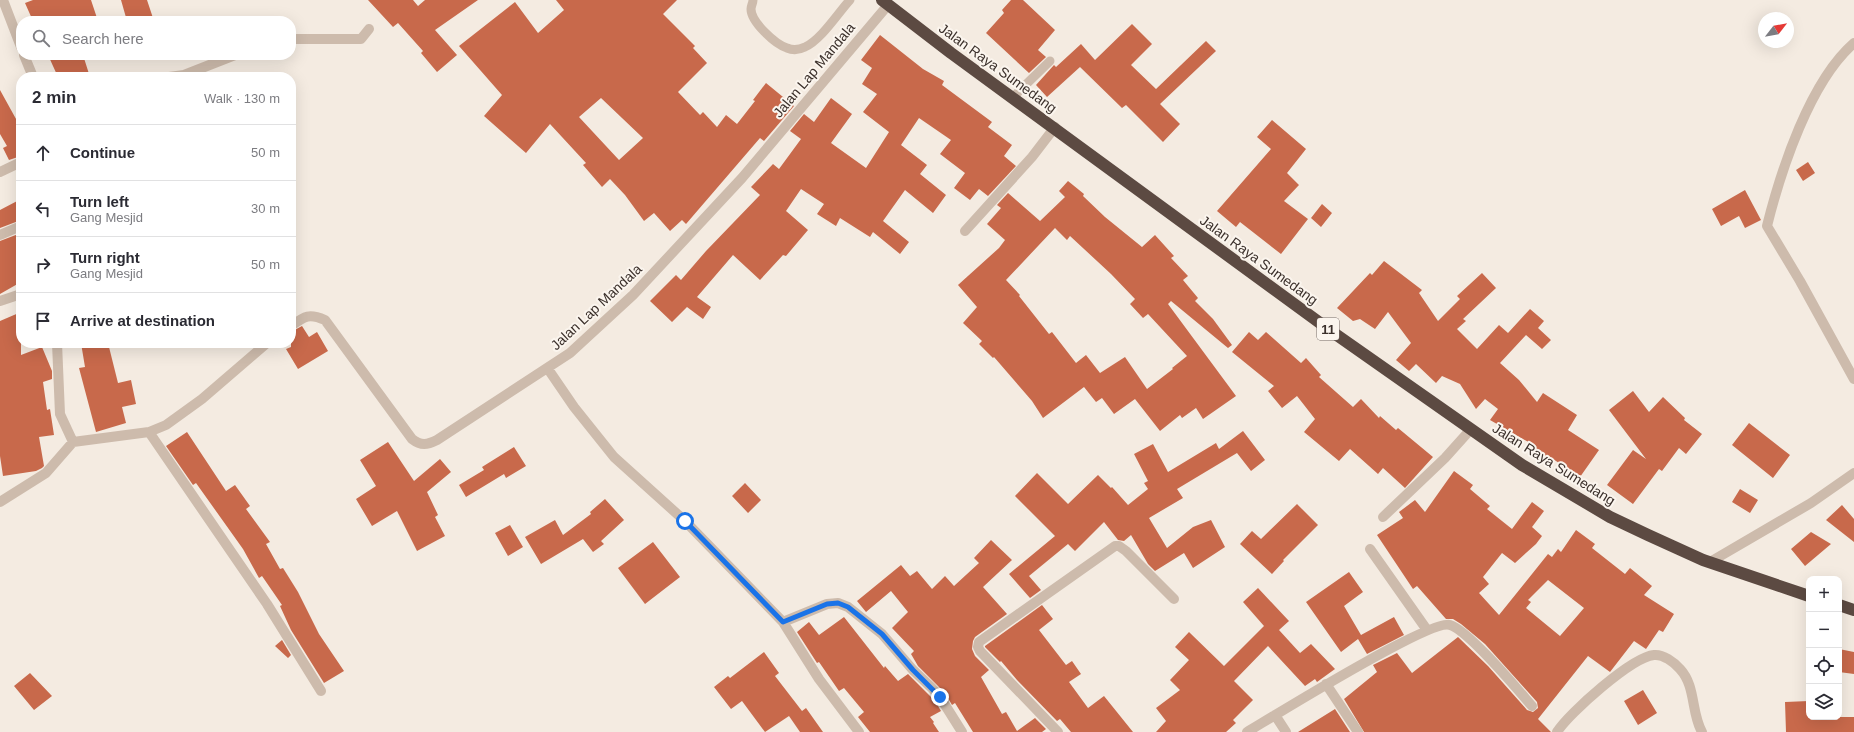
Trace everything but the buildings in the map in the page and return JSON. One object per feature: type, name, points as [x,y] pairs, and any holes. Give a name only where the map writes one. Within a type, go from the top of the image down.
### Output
[{"type":"highway","name":"Jalan Raya Sumedang","points":[[884,2],[1012,98],[1054,127],[1324,326],[1522,465],[1610,517],[1710,562],[1806,595]]},
{"type":"highway","points":[[1842,606],[1854,610]]},
{"type":"street","points":[[3,0],[16,34]]},
{"type":"street","name":"Jalan Lap Mandala","points":[[296,323],[305,317],[314,316],[325,320],[412,439],[418,443],[424,444],[437,440],[548,369],[570,353],[633,294],[742,178],[884,2]]},
{"type":"street","points":[[296,40],[361,39],[369,29]]},
{"type":"street","points":[[1854,43],[1846,50],[1829,72],[1808,108],[1772,204],[1767,226],[1797,276],[1854,379]]},
{"type":"street","points":[[26,60],[31,72]]},
{"type":"street","points":[[192,72],[222,60]]},
{"type":"street","points":[[965,232],[1032,157],[1054,127]]},
{"type":"street","points":[[0,172],[16,164]]},
{"type":"street","points":[[0,235],[16,228]]},
{"type":"street","points":[[0,301],[16,296]]},
{"type":"street","points":[[57,348],[60,414],[73,442]]},
{"type":"street","points":[[0,502],[46,473],[73,442],[149,432],[166,426],[202,399],[261,348]]},
{"type":"street","points":[[548,369],[574,407],[614,457],[685,521],[783,622],[819,679],[859,732]]},
{"type":"street","points":[[1383,517],[1446,458],[1471,429]]},
{"type":"street","points":[[149,432],[267,604],[321,691]]},
{"type":"street","points":[[1710,562],[1811,503],[1854,473]]},
{"type":"street","points":[[1058,732],[980,651],[978,647],[980,642],[1115,546],[1119,546],[1126,552],[1174,599]]},
{"type":"street","points":[[1370,549],[1427,630]]},
{"type":"street","points":[[783,622],[827,604],[838,603],[848,607],[882,634],[913,670],[932,688],[940,697],[962,732]]},
{"type":"street","points":[[1247,732],[1326,684],[1427,630],[1444,624],[1459,629],[1501,671],[1532,706]]},
{"type":"street","points":[[1557,732],[1563,722],[1581,704],[1605,685],[1645,657],[1655,655],[1664,657],[1674,663],[1686,678],[1691,690],[1702,732]]},
{"type":"street","points":[[1326,684],[1358,732]]},
{"type":"street","points":[[1275,715],[1286,732]]},
{"type":"lane","points":[[753,0],[751,9],[754,21],[767,34],[786,48],[796,50],[807,46],[816,39],[850,0]]},
{"type":"lane","points":[[1012,98],[1050,61]]},
{"type":"route","points":[[685,521],[776,617],[783,622],[798,618],[827,604],[838,603],[848,607],[882,634],[913,670],[940,697]]}]
